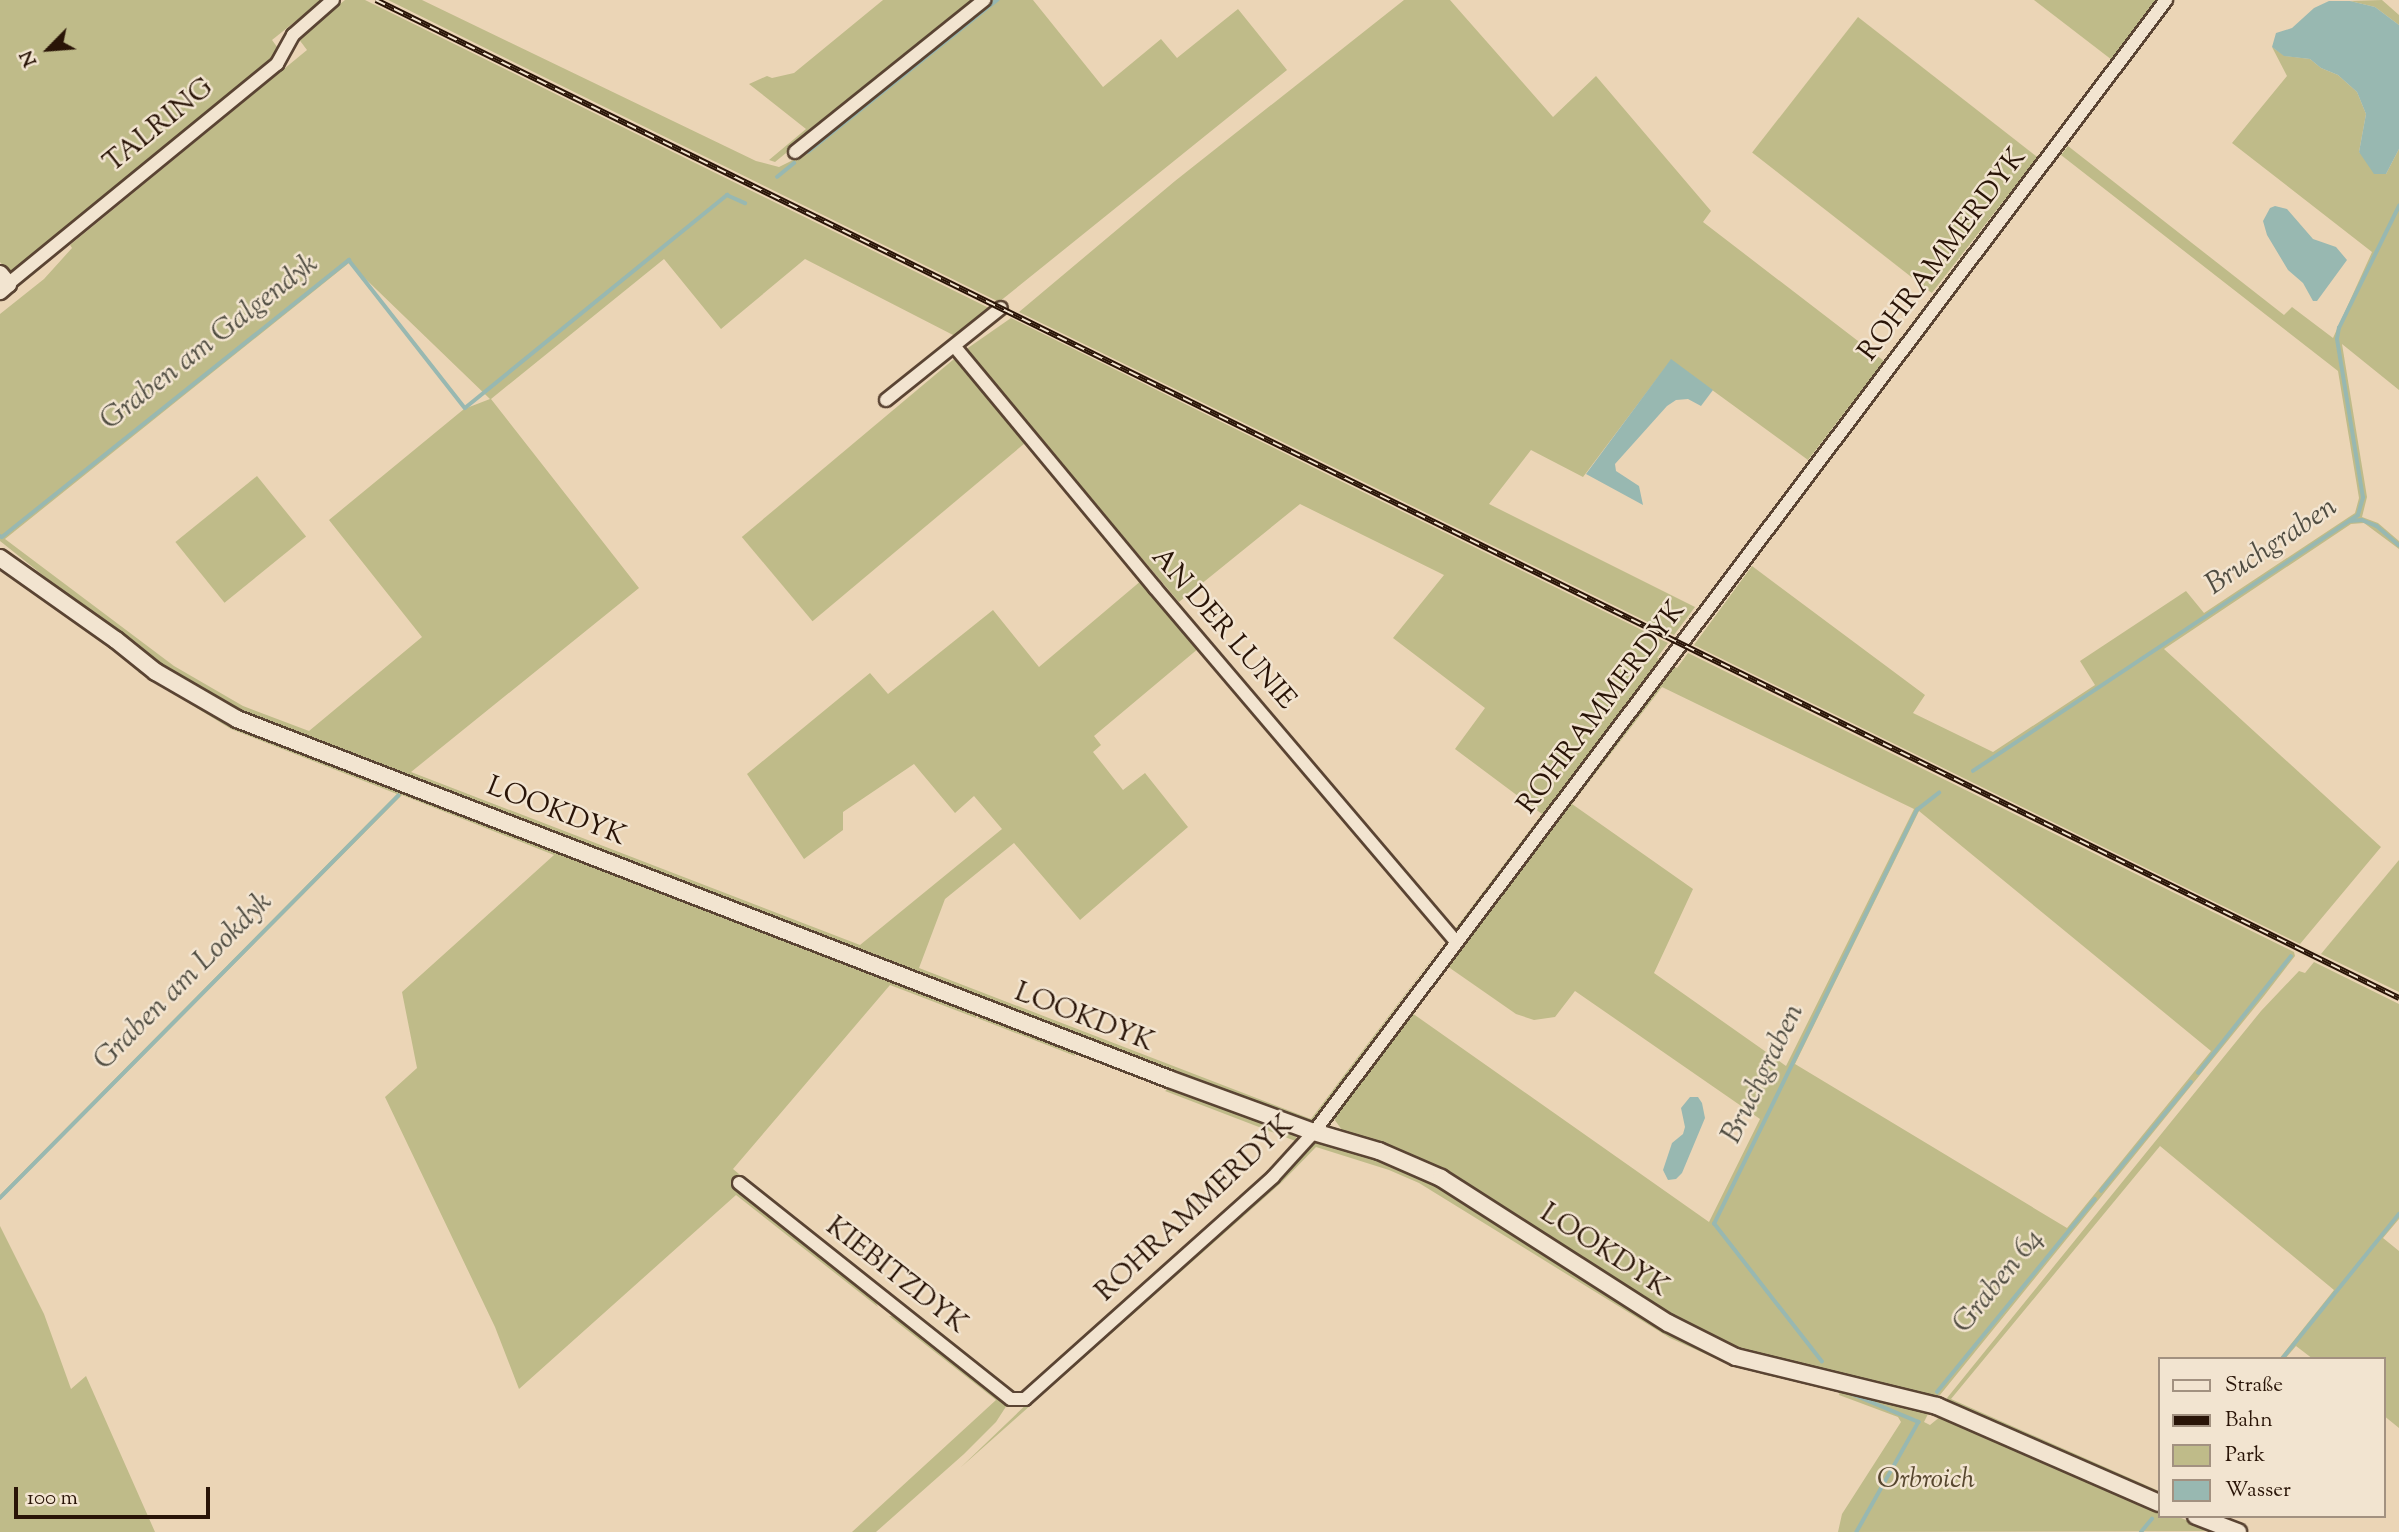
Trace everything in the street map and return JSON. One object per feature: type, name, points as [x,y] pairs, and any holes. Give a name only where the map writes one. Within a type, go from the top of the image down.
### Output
[{"type":"street","name":"TALRING","points":[[3,283],[277,64],[293,35],[333,0]]},
{"type":"street","points":[[795,152],[984,0]]},
{"type":"street","name":"ROHRAMMERDYK","points":[[1025,1399],[1273,1177],[1314,1132],[1455,941],[2166,0]]},
{"type":"street","points":[[886,400],[1000,308]]},
{"type":"street","name":"AN DER LUNIE","points":[[955,347],[1155,588],[1455,941]]},
{"type":"street","name":"LOOKDYK","points":[[0,558],[116,640],[156,672],[237,719],[1169,1079],[1314,1132],[1380,1151],[1441,1178],[1668,1323],[1736,1356],[1937,1406],[2158,1503]]},
{"type":"street","name":"KIEBITZDYK","points":[[739,1183],[1011,1399],[1025,1399]]},
{"type":"street","points":[[2201,1518],[2238,1532]]},
{"type":"green space","points":[[0,0],[322,0],[272,40],[280,51],[9,273],[0,262]]},
{"type":"green space","points":[[345,0],[365,0],[991,309],[955,336],[805,259],[721,329],[664,259],[491,399],[639,588],[411,772],[860,945],[1002,829],[974,796],[955,813],[914,764],[843,812],[843,830],[804,859],[747,774],[870,673],[888,694],[993,610],[1039,667],[1142,580],[1199,648],[1094,736],[1101,745],[1093,752],[1123,790],[1145,773],[1188,827],[1080,920],[1014,843],[945,899],[919,968],[1311,1119],[1446,940],[1313,1120],[1306,1123],[232,711],[152,662],[0,541],[0,314],[44,279],[72,248],[70,245],[307,50],[298,38]],"holes":[[[349,263],[490,399],[464,409],[329,520],[422,637],[309,731],[243,706],[174,666],[5,539]]]},
{"type":"green space","points":[[388,0],[422,0],[756,161],[779,167],[793,160],[991,0],[1033,0],[1103,87],[1161,39],[1177,58],[1238,9],[1287,70],[999,302]]},
{"type":"green space","points":[[883,0],[974,0],[775,162],[769,160],[806,129],[749,84],[767,76],[772,78],[794,73]]},
{"type":"green space","points":[[1404,0],[1450,0],[1553,117],[1596,76],[1711,211],[1703,222],[1884,361],[1808,460],[1671,360],[1583,477],[1531,450],[1489,504],[1695,607],[1674,635],[1019,312],[1175,181]]},
{"type":"green space","points":[[2034,0],[2157,0],[2112,60]]},
{"type":"green space","points":[[2382,0],[2399,15],[2399,25],[2375,7],[2350,1]]},
{"type":"green space","points":[[1858,17],[2038,157],[1932,293],[1752,153]]},
{"type":"green space","points":[[2272,47],[2285,56],[2310,59],[2321,68],[2338,75],[2357,92],[2366,114],[2359,152],[2386,174],[2399,149],[2399,390],[2342,344],[2367,497],[2362,517],[2378,523],[2399,541],[2399,549],[2364,523],[2351,524],[2164,649],[2381,847],[2300,944],[1694,645],[1752,566],[1925,695],[1913,713],[1993,752],[2095,685],[2080,661],[2186,591],[2204,613],[2355,513],[2359,498],[2338,371],[2061,155],[2068,146],[2284,315],[2292,307],[2333,338],[2372,252],[2232,143],[2287,76]]},
{"type":"green space","points":[[1011,318],[1668,643],[1657,658],[1665,662],[1458,929],[1455,929],[1542,814],[1455,749],[1485,708],[1393,638],[1444,575],[1300,504],[1179,602],[965,350]]},
{"type":"green space","points":[[954,359],[1025,443],[813,621],[742,537]]},
{"type":"green space","points":[[257,476],[306,537],[224,603],[175,542]]},
{"type":"green space","points":[[1688,653],[2294,952],[2295,956],[2264,996],[1940,1395],[1921,1395],[1873,1380],[1740,1351],[1692,1330],[1544,1237],[1345,1134],[1334,1119],[1334,1110],[1671,665],[1677,668]],"holes":[[[1662,687],[1914,809],[1786,1066],[1654,973],[1693,889],[1572,804]],[[1919,811],[2211,1051],[2067,1228],[1795,1064]],[[1447,966],[1516,1014],[1534,1020],[1555,1017],[1575,991],[1760,1119],[1709,1222],[1412,1013]]]},
{"type":"green space","points":[[145,667],[197,704],[978,1010],[976,1018],[890,985],[733,1169],[745,1179],[739,1190],[870,1293],[878,1307],[736,1195],[519,1389],[495,1327],[385,1097],[417,1068],[402,992],[554,855],[402,795],[0,1200],[0,1195],[397,794],[231,729],[138,672]]},
{"type":"green space","points":[[2399,860],[2399,992],[2321,954]]},
{"type":"green space","points":[[2314,962],[2399,1004],[2399,1219],[2383,1238],[2399,1251],[2399,1428],[2385,1417],[2385,1357],[2310,1357],[2296,1346],[2287,1357],[2281,1357],[2334,1290],[2160,1146],[1951,1399],[2158,1491],[2158,1497],[1949,1405],[1947,1398],[2261,1011],[2299,971],[2305,973]]},
{"type":"green space","points":[[988,1014],[1073,1048],[1075,1056],[977,1018]]},
{"type":"green space","points":[[1172,1086],[1293,1131],[1298,1142],[1165,1091]]},
{"type":"green space","name":"Orbroich","points":[[1317,1139],[1330,1141],[1447,1185],[1663,1326],[1926,1410],[1928,1414],[1924,1422],[1930,1425],[1941,1416],[2158,1510],[2158,1518],[2181,1518],[2214,1531],[1838,1532],[1842,1514],[1901,1422],[1898,1417],[1839,1395],[1840,1390],[1765,1375],[1721,1361],[1670,1338],[1419,1183],[1389,1170],[1316,1147],[1282,1182],[960,1468],[1031,1400],[1156,1292],[1278,1179]]},
{"type":"green space","points":[[0,1226],[44,1314],[71,1389],[86,1376],[155,1532],[0,1532]]},
{"type":"green space","points":[[889,1316],[901,1317],[1007,1405],[996,1422],[964,1454],[876,1532],[852,1532],[996,1400]]},
{"type":"water","points":[[2329,1],[2350,1],[2375,7],[2399,25],[2399,149],[2386,174],[2374,174],[2359,152],[2366,114],[2357,92],[2338,75],[2321,68],[2310,59],[2284,56],[2272,47],[2276,33],[2292,28],[2314,8]]},
{"type":"water","points":[[2275,206],[2287,209],[2313,239],[2336,247],[2347,260],[2317,301],[2313,301],[2303,283],[2288,270],[2267,235],[2263,221],[2270,208]]},
{"type":"water","points":[[1671,359],[1713,390],[1701,406],[1688,399],[1676,400],[1667,406],[1615,464],[1616,471],[1639,486],[1643,505],[1586,474]]},
{"type":"water","points":[[1690,1097],[1698,1097],[1705,1118],[1682,1173],[1676,1179],[1668,1180],[1663,1170],[1672,1143],[1683,1134],[1685,1127],[1681,1108]]},
{"type":"waterway","name":"Graben am Galgendyk","points":[[808,152],[997,0]]},
{"type":"waterway","name":"Graben am Galgendyk","points":[[777,177],[794,163]]},
{"type":"waterway","name":"Graben am Galgendyk","points":[[0,536],[349,260],[465,408],[727,195],[745,203]]},
{"type":"waterway","name":"Bruchgraben","points":[[1973,771],[2358,515],[2363,498],[2337,339],[2339,328],[2399,206]]},
{"type":"waterway","points":[[2350,521],[2362,520],[2377,526],[2399,545]]},
{"type":"waterway","name":"Bruchgraben","points":[[1822,1362],[1714,1224],[1917,810],[1939,793]]},
{"type":"waterway","name":"Graben am Lookdyk","points":[[0,1198],[398,796]]},
{"type":"waterway","name":"Graben 64","points":[[2198,1073],[2291,956]]},
{"type":"waterway","name":"Graben 64","points":[[2101,1191],[2191,1082]]},
{"type":"waterway","name":"Graben 64","points":[[1937,1392],[2095,1199]]},
{"type":"waterway","points":[[2284,1357],[2399,1214]]},
{"type":"waterway","name":"Bruchgraben","points":[[1845,1391],[1919,1422],[1857,1532]]},
{"type":"waterway","points":[[2141,1532],[2152,1519]]},
{"type":"railway","points":[[376,0],[2399,998]]}]
